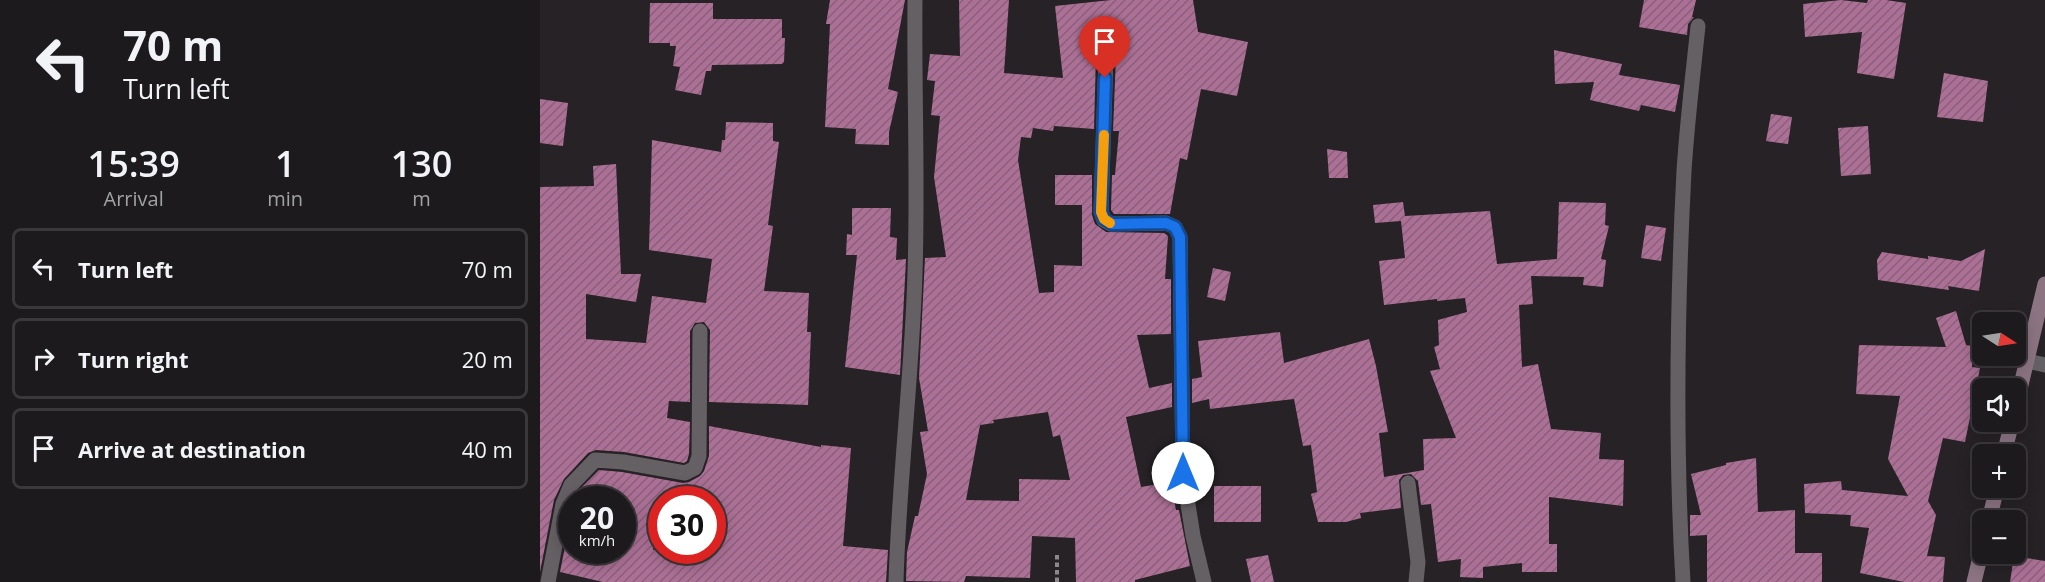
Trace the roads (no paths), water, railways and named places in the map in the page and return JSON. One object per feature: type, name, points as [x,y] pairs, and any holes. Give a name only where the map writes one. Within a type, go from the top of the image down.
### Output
[{"type":"main road","points":[[2023,378],[2045,284]]},
{"type":"main road","points":[[1974,582],[1978,564]]},
{"type":"street","points":[[896,582],[915,275],[917,188],[915,0]]},
{"type":"street","points":[[1683,582],[1677,459],[1677,346],[1684,170],[1698,26]]},
{"type":"street","points":[[1106,56],[1101,212],[1104,219],[1112,224],[1166,223],[1175,227],[1180,237],[1183,473],[1193,537],[1204,582]]},
{"type":"street","points":[[548,582],[562,504],[571,485],[595,460],[623,462],[685,473],[695,468],[699,456],[700,332]]},
{"type":"street","points":[[2027,361],[2045,365]]},
{"type":"street","points":[[1408,483],[1418,562],[1416,582]]}]
